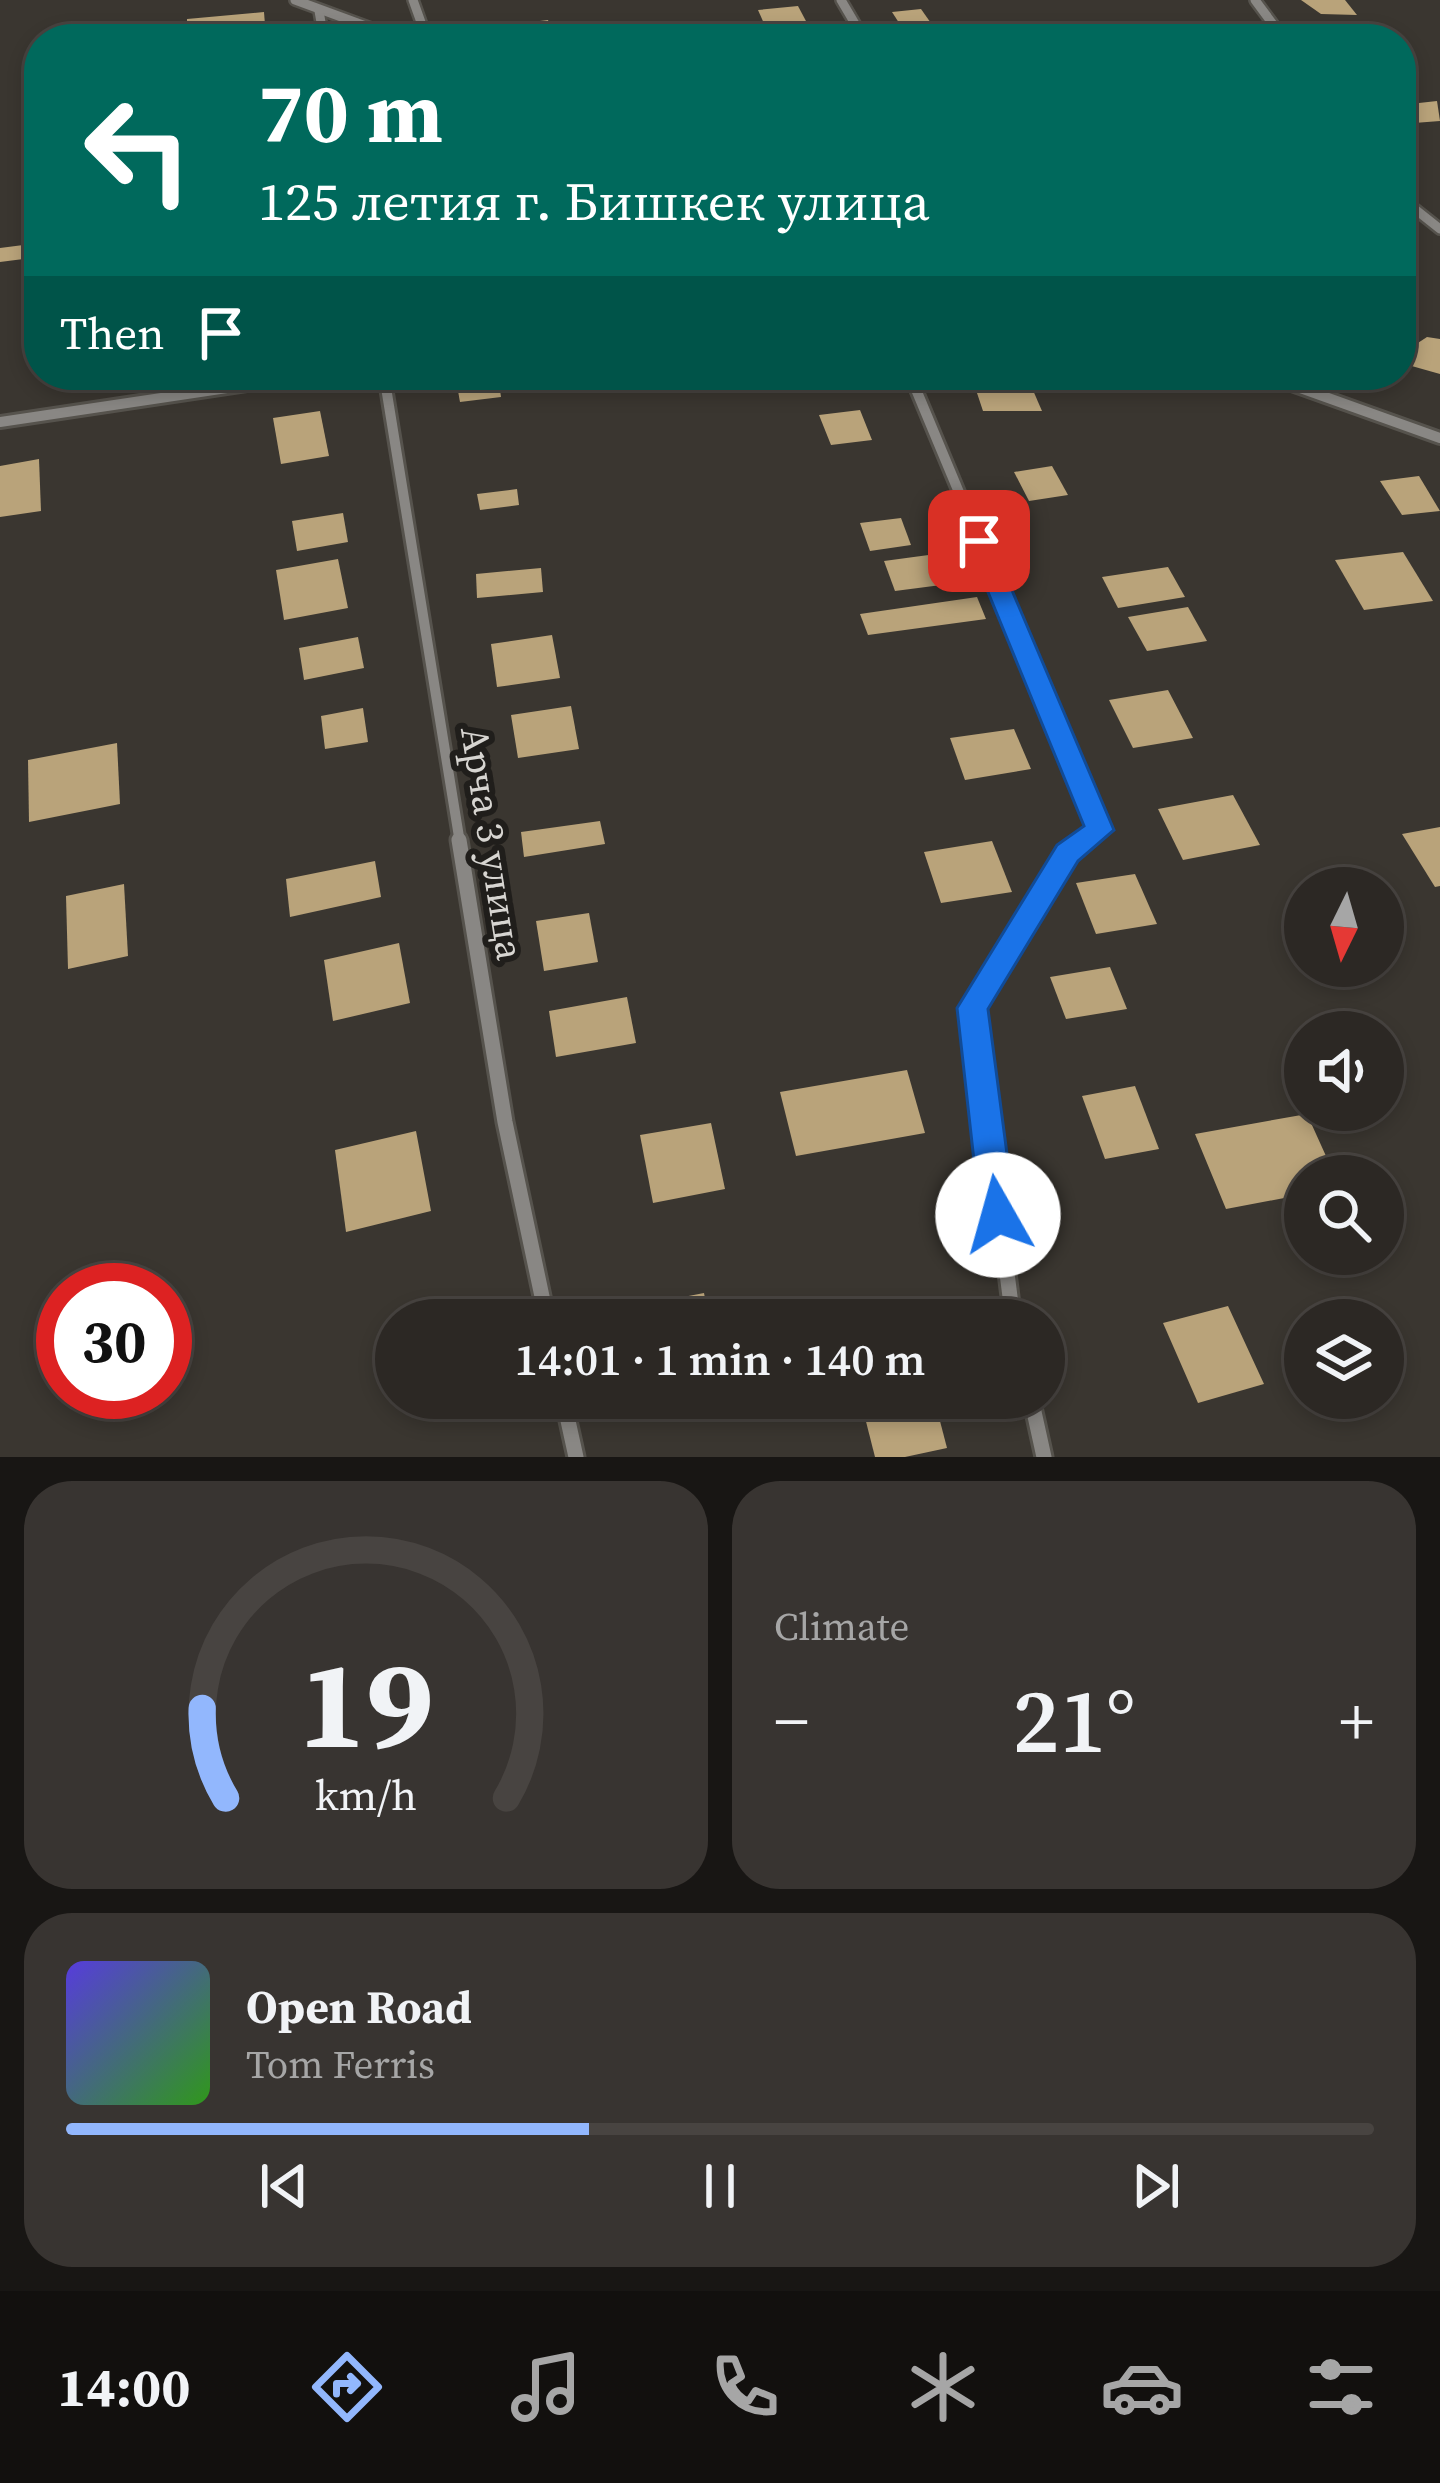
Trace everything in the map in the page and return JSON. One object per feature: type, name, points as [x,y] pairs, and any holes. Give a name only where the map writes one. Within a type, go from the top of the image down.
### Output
[{"type":"street","points":[[295,0],[357,24]]},
{"type":"street","points":[[319,11],[321,24]]},
{"type":"street","points":[[1416,210],[1440,229]]},
{"type":"street","points":[[0,422],[214,390]]},
{"type":"street","name":"Арча 3 улица","points":[[386,390],[505,1122],[543,1299]]},
{"type":"street","points":[[916,390],[1100,830],[1068,853],[973,1008],[1009,1299]]},
{"type":"street","points":[[1306,390],[1440,438]]},
{"type":"street","points":[[568,1419],[576,1457]]},
{"type":"street","points":[[1035,1419],[1044,1457]]},
{"type":"building","points":[[1301,0],[1345,0],[1357,15],[1321,14]]},
{"type":"building","points":[[798,6],[807,23],[764,24],[758,10]]},
{"type":"building","points":[[921,9],[932,24],[900,24],[892,12]]},
{"type":"building","points":[[264,12],[265,24],[187,24],[187,19]]},
{"type":"building","points":[[1437,101],[1440,121],[1416,123],[1416,103]]},
{"type":"building","points":[[24,245],[24,259],[0,262],[0,248]]},
{"type":"building","points":[[1427,337],[1440,339],[1440,374],[1416,367],[1416,344]]},
{"type":"building","points":[[458,390],[500,390],[501,397],[460,402]]},
{"type":"building","points":[[976,390],[1033,390],[1042,411],[983,411]]},
{"type":"building","points":[[860,410],[872,440],[831,445],[819,415]]},
{"type":"building","points":[[320,411],[329,456],[281,464],[273,418]]},
{"type":"building","points":[[39,459],[41,511],[0,517],[0,466]]},
{"type":"building","points":[[1052,466],[1068,495],[1029,501],[1014,472]]},
{"type":"building","points":[[1419,476],[1440,511],[1402,515],[1380,481]]},
{"type":"building","points":[[517,489],[519,505],[480,510],[477,494]]},
{"type":"building","points":[[343,513],[348,542],[297,551],[292,521]]},
{"type":"building","points":[[901,518],[911,545],[870,551],[860,523]]},
{"type":"building","points":[[1403,552],[1433,601],[1364,610],[1335,560]]},
{"type":"building","points":[[936,554],[949,584],[895,591],[884,561]]},
{"type":"building","points":[[338,559],[348,608],[284,620],[276,570]]},
{"type":"building","points":[[1168,567],[1185,597],[1118,608],[1102,577]]},
{"type":"building","points":[[541,568],[543,592],[477,598],[476,574]]},
{"type":"building","points":[[977,597],[986,619],[868,635],[860,614]]},
{"type":"building","points":[[1188,607],[1207,641],[1147,651],[1128,617]]},
{"type":"building","points":[[552,635],[560,678],[497,687],[491,644]]},
{"type":"building","points":[[358,637],[364,668],[304,680],[299,648]]},
{"type":"building","points":[[1168,690],[1193,738],[1133,748],[1109,700]]},
{"type":"building","points":[[571,706],[579,749],[518,758],[511,715]]},
{"type":"building","points":[[363,708],[368,742],[325,749],[321,716]]},
{"type":"building","points":[[1014,729],[1031,769],[965,780],[950,738]]},
{"type":"building","points":[[117,743],[120,804],[29,822],[28,760]]},
{"type":"building","points":[[1233,795],[1260,845],[1183,860],[1158,809]]},
{"type":"building","points":[[600,821],[605,844],[524,857],[521,832]]},
{"type":"building","points":[[1440,827],[1440,886],[1435,887],[1402,834]]},
{"type":"building","points":[[992,841],[1012,892],[941,903],[924,852]]},
{"type":"building","points":[[375,861],[381,897],[290,917],[286,879]]},
{"type":"building","points":[[1135,874],[1157,924],[1096,934],[1076,883]]},
{"type":"building","points":[[124,884],[128,956],[68,969],[66,896]]},
{"type":"building","points":[[589,913],[598,962],[544,971],[536,921]]},
{"type":"building","points":[[399,943],[410,1003],[333,1021],[324,960]]},
{"type":"building","points":[[1110,967],[1127,1009],[1066,1019],[1050,977]]},
{"type":"building","points":[[627,997],[636,1043],[556,1057],[549,1011]]},
{"type":"building","points":[[907,1070],[925,1133],[796,1156],[780,1092]]},
{"type":"building","points":[[1135,1086],[1159,1149],[1105,1159],[1082,1096]]},
{"type":"building","points":[[1284,1118],[1284,1131],[1315,1131],[1326,1155],[1284,1155],[1284,1198],[1226,1209],[1195,1134]]},
{"type":"building","points":[[711,1123],[725,1189],[653,1203],[640,1135]]},
{"type":"building","points":[[416,1131],[431,1211],[346,1232],[335,1150]]},
{"type":"building","points":[[704,1293],[705,1299],[673,1299]]},
{"type":"building","points":[[1228,1306],[1264,1384],[1198,1403],[1163,1323]]},
{"type":"building","points":[[865,1419],[939,1419],[947,1448],[905,1457],[875,1457]]},
{"type":"route","points":[[979,541],[1100,830],[1068,853],[973,1008],[998,1215]]}]
